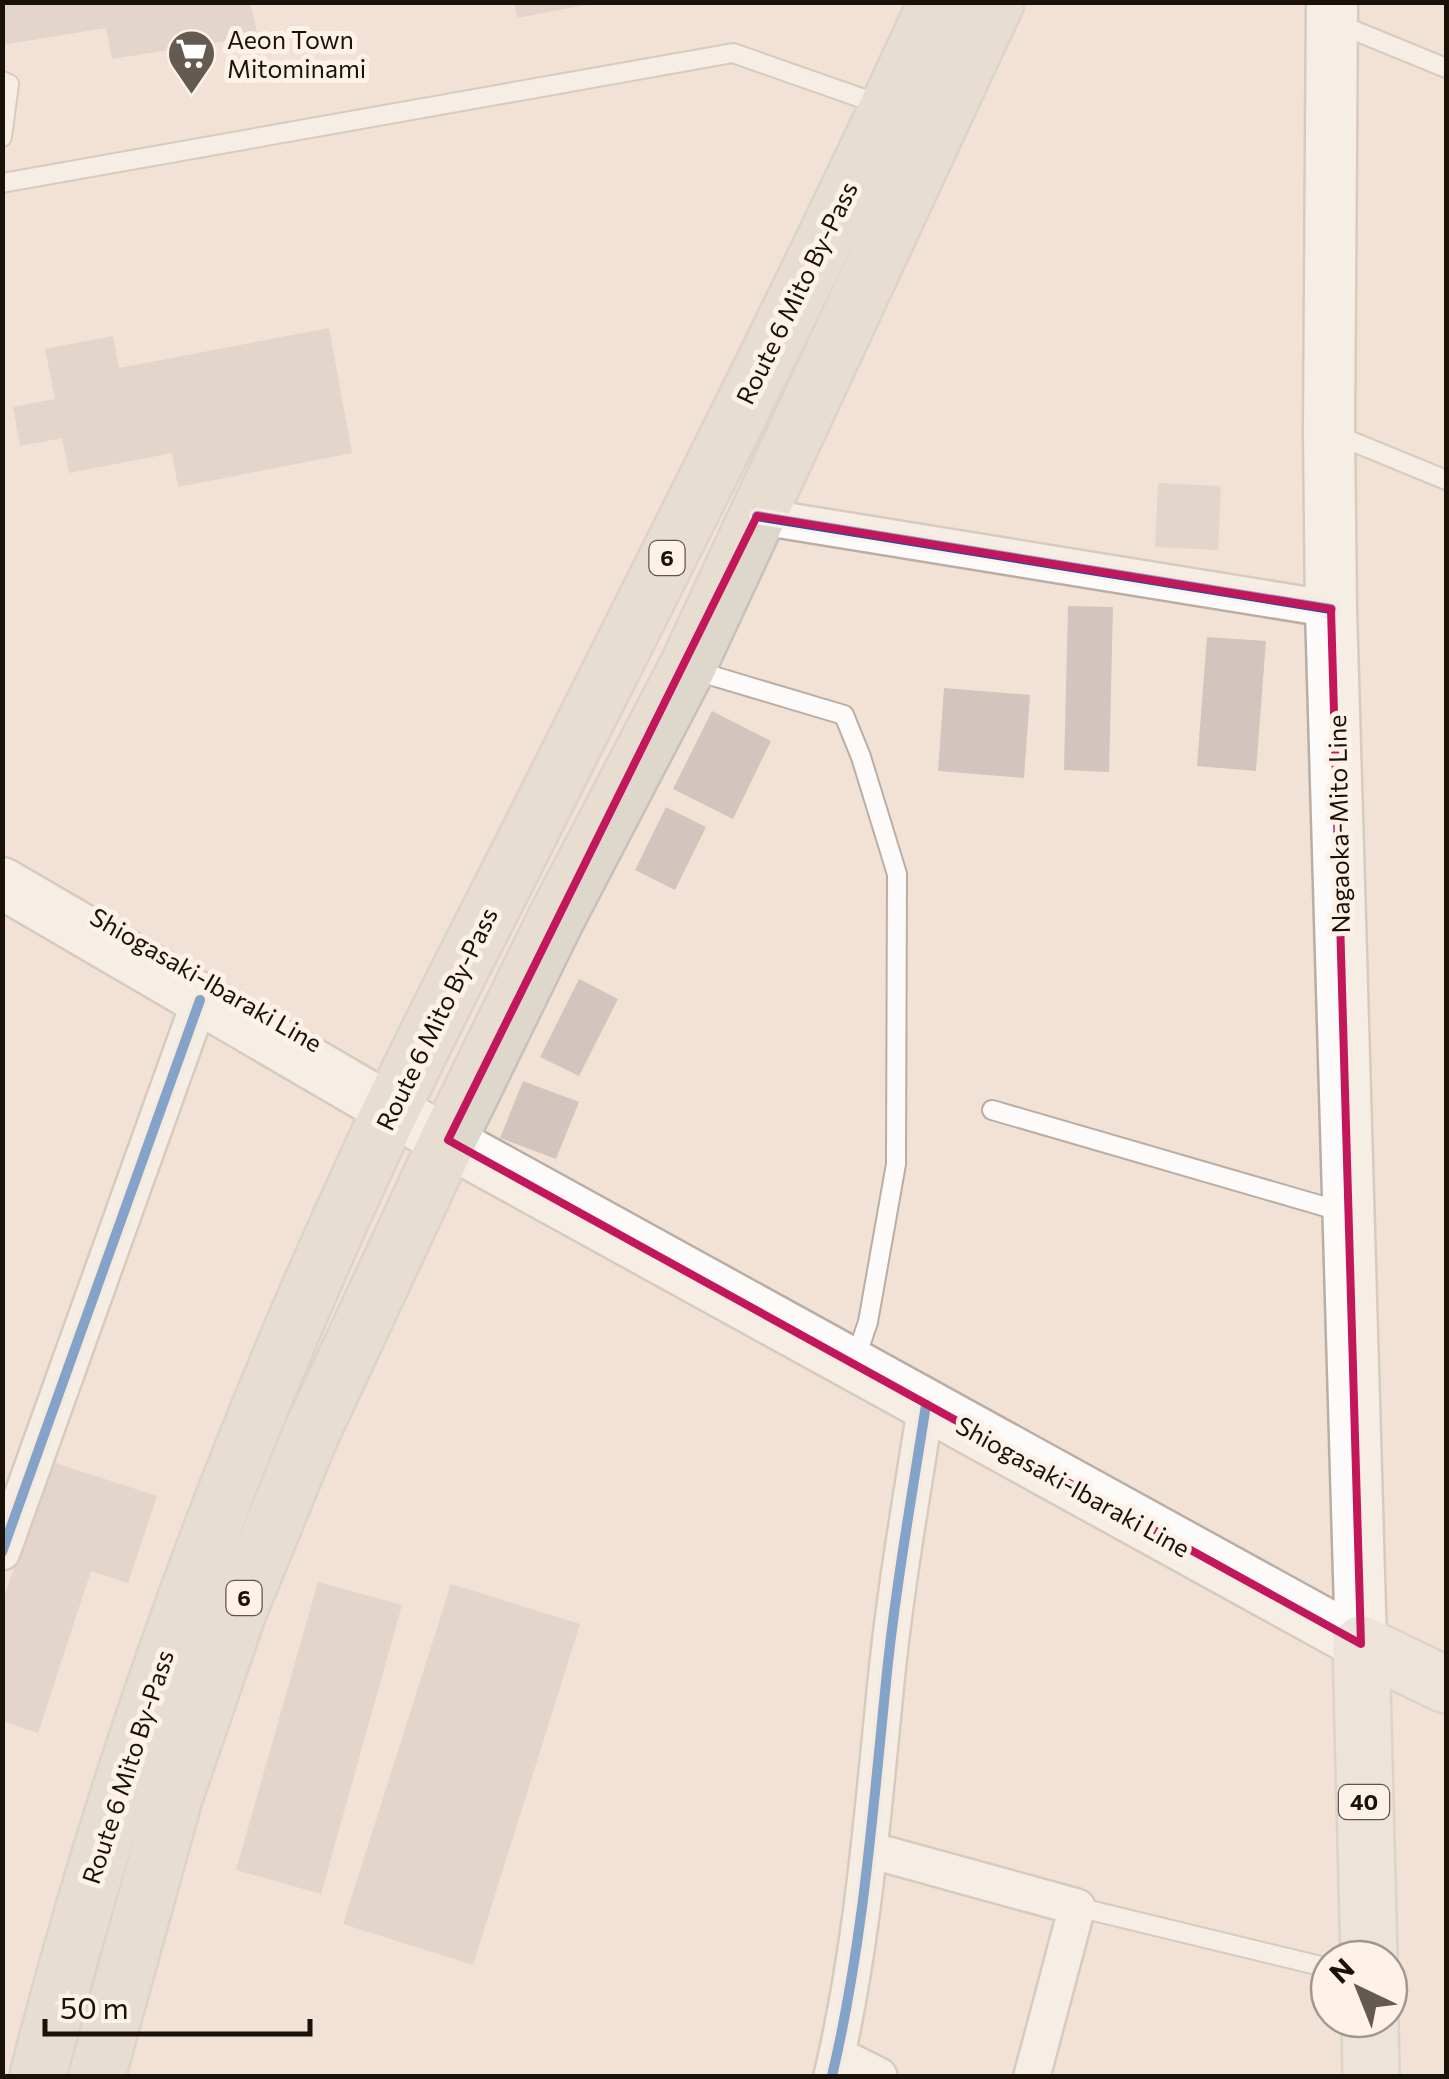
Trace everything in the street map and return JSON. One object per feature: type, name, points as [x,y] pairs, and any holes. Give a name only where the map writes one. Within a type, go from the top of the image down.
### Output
[{"type":"highway","name":"Route 6 Mito By-Pass","points":[[38,2076],[72,1940],[152,1687],[281,1357],[391,1110],[938,2]]},
{"type":"highway","name":"6","points":[[97,2076],[174,1798],[238,1612],[310,1436],[556,919],[687,668],[996,2]]},
{"type":"main road","name":"Nagaoka-Mito Line","points":[[1331,12],[1332,609],[1360,1644]]},
{"type":"main road","name":"Shiogasaki-Ibaraki Line","points":[[2,883],[391,1110],[1360,1644]]},
{"type":"main road","points":[[1360,1644],[1446,1685]]},
{"type":"main road","name":"40","points":[[1360,1644],[1368,1939]]},
{"type":"main road","points":[[1370,2039],[1371,2076]]},
{"type":"street","points":[[757,516],[1332,609]]},
{"type":"street","points":[[2,1552],[200,1000]]},
{"type":"street","points":[[878,2076],[835,2066],[849,2006],[870,1850],[884,1691],[926,1405]]},
{"type":"street","points":[[870,1850],[1077,1908],[1032,2076]]},
{"type":"lane","points":[[1331,12],[1446,68]]},
{"type":"lane","points":[[2,183],[733,52],[889,108]]},
{"type":"lane","points":[[2,80],[9,84],[2,138]]},
{"type":"lane","points":[[1329,432],[1446,480]]},
{"type":"lane","points":[[687,668],[844,715],[897,874],[896,1164],[868,1322],[854,1363]]},
{"type":"lane","points":[[992,1110],[1326,1207],[1349,1218]]},
{"type":"lane","points":[[1077,1908],[1309,1963]]},
{"type":"highlighted area","points":[[757,516],[1331,609],[1361,1644],[448,1140]]},
{"type":"building","points":[[2,2],[250,2],[258,36],[112,59],[106,28],[2,45]]},
{"type":"building","points":[[514,2],[591,2],[591,4],[517,18]]},
{"type":"building","points":[[329,328],[352,453],[178,487],[172,453],[69,473],[62,438],[20,446],[13,407],[55,399],[45,349],[113,336],[119,368]]},
{"type":"building","points":[[1158,483],[1221,486],[1218,550],[1155,547]]},
{"type":"building","points":[[1068,606],[1113,607],[1109,772],[1064,770]]},
{"type":"building","points":[[1207,637],[1266,641],[1256,771],[1197,766]]},
{"type":"building","points":[[944,688],[1030,695],[1024,778],[938,771]]},
{"type":"building","points":[[712,711],[771,741],[733,819],[673,789]]},
{"type":"building","points":[[666,807],[706,827],[675,890],[635,870]]},
{"type":"building","points":[[579,979],[618,999],[579,1076],[540,1057]]},
{"type":"building","points":[[523,1081],[579,1102],[556,1159],[500,1138]]},
{"type":"building","points":[[49,1461],[157,1496],[128,1583],[91,1571],[38,1733],[2,1721],[2,1604]]},
{"type":"building","points":[[318,1582],[402,1605],[321,1894],[236,1870]]},
{"type":"building","points":[[451,1584],[580,1624],[473,1965],[343,1924]]},
{"type":"cycle path","points":[[757,516],[1331,609]]},
{"type":"cycle path","points":[[2,1552],[200,1000]]},
{"type":"cycle path","points":[[832,2076],[859,1933],[893,1620],[926,1405]]},
{"type":"place","name":"Aeon Town Mitominami","points":[[192,96]]}]
